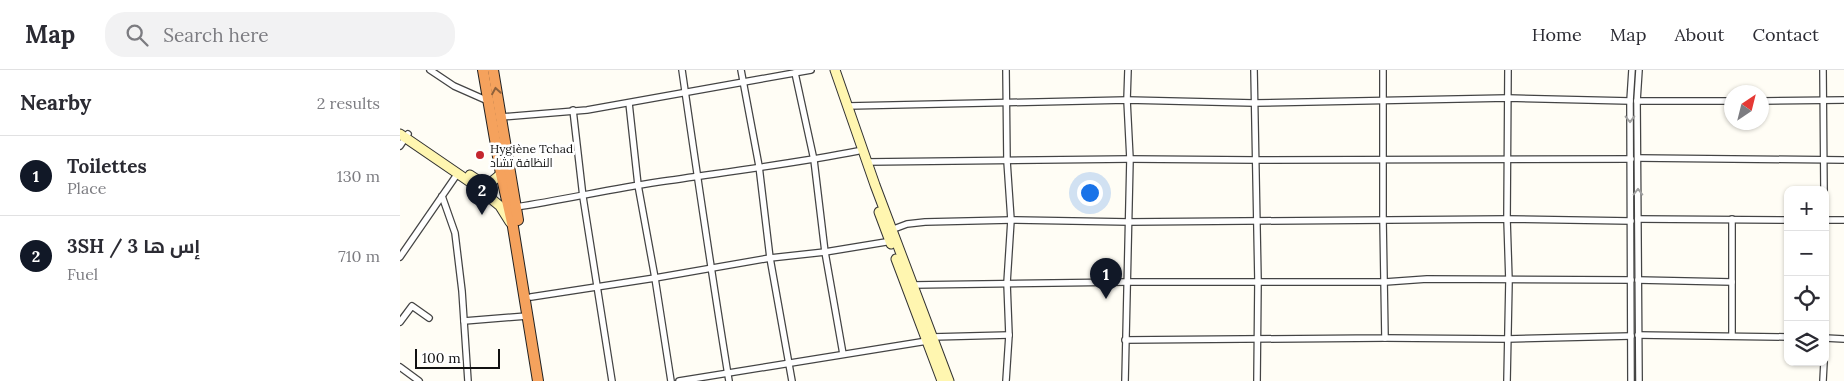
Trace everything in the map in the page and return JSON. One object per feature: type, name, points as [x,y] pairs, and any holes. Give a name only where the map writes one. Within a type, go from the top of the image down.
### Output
[{"type":"highway","points":[[483,70],[501,174],[513,227],[538,381]]},
{"type":"highway","points":[[493,70],[545,381]]},
{"type":"street","points":[[430,70],[454,86],[488,101]]},
{"type":"street","points":[[682,70],[710,268],[730,381]]},
{"type":"street","points":[[741,70],[760,166],[770,258],[792,381]]},
{"type":"street","points":[[501,117],[587,110],[629,104],[685,92],[811,70]]},
{"type":"street","points":[[830,70],[858,151],[890,231]]},
{"type":"street","points":[[835,70],[893,241],[930,339],[949,381]]},
{"type":"street","points":[[1006,70],[1006,161],[1010,220],[1007,283],[1009,334],[1006,381]]},
{"type":"street","points":[[1125,381],[1130,159],[1127,100],[1128,70]]},
{"type":"street","points":[[1254,70],[1258,281],[1257,381]]},
{"type":"street","points":[[1383,70],[1385,338]]},
{"type":"street","points":[[1507,381],[1509,281],[1506,219],[1508,70]]},
{"type":"street","points":[[1632,70],[1630,101],[1631,221],[1635,280]]},
{"type":"street","points":[[1631,381],[1635,336],[1638,219],[1637,101],[1639,70]]},
{"type":"street","points":[[1823,70],[1824,186]]},
{"type":"street","points":[[795,73],[814,160],[825,252],[843,354]]},
{"type":"street","points":[[848,106],[1127,100],[1254,103],[1508,98],[1630,101]]},
{"type":"street","points":[[1769,100],[1844,100]]},
{"type":"street","points":[[1637,101],[1724,101]]},
{"type":"street","points":[[629,104],[638,185],[671,381]]},
{"type":"street","points":[[573,110],[583,197],[612,381]]},
{"type":"street","points":[[403,133],[479,181],[490,184],[501,174]]},
{"type":"street","points":[[400,146],[403,133]]},
{"type":"street","points":[[403,133],[500,206],[513,227]]},
{"type":"street","points":[[516,207],[583,197],[638,185],[760,166],[814,160],[858,151]]},
{"type":"street","points":[[867,162],[1384,158],[1631,159]]},
{"type":"street","points":[[1638,158],[1844,160]]},
{"type":"street","points":[[400,257],[458,173]]},
{"type":"street","points":[[442,196],[455,233],[462,291],[468,381]]},
{"type":"street","points":[[890,231],[907,224],[925,222],[1010,220],[1129,222],[1506,219],[1631,221]]},
{"type":"street","points":[[1638,219],[1784,220]]},
{"type":"street","points":[[1732,219],[1732,336]]},
{"type":"street","points":[[1829,220],[1844,220]]},
{"type":"street","points":[[531,297],[770,258],[825,252],[893,241]]},
{"type":"street","points":[[893,241],[913,285],[942,381]]},
{"type":"street","points":[[913,285],[1258,281],[1385,282],[1427,279],[1732,282]]},
{"type":"street","points":[[400,322],[412,306],[429,318]]},
{"type":"street","points":[[464,321],[527,316]]},
{"type":"street","points":[[679,381],[930,339],[1009,334]]},
{"type":"street","points":[[1635,336],[1639,381]]},
{"type":"street","points":[[1125,340],[1257,338],[1507,340],[1635,336],[1784,338]]},
{"type":"street","points":[[1829,338],[1844,338]]},
{"type":"street","points":[[1823,381],[1824,366]]},
{"type":"street","points":[[400,368],[419,381]]},
{"type":"place","name":"Hygiène Tchad النظافة تشاد","points":[[480,155]]},
{"type":"place","name":"3SH / 3 إس ها","points":[[482,215]]},
{"type":"place","name":"Toilettes","points":[[1106,299]]}]
